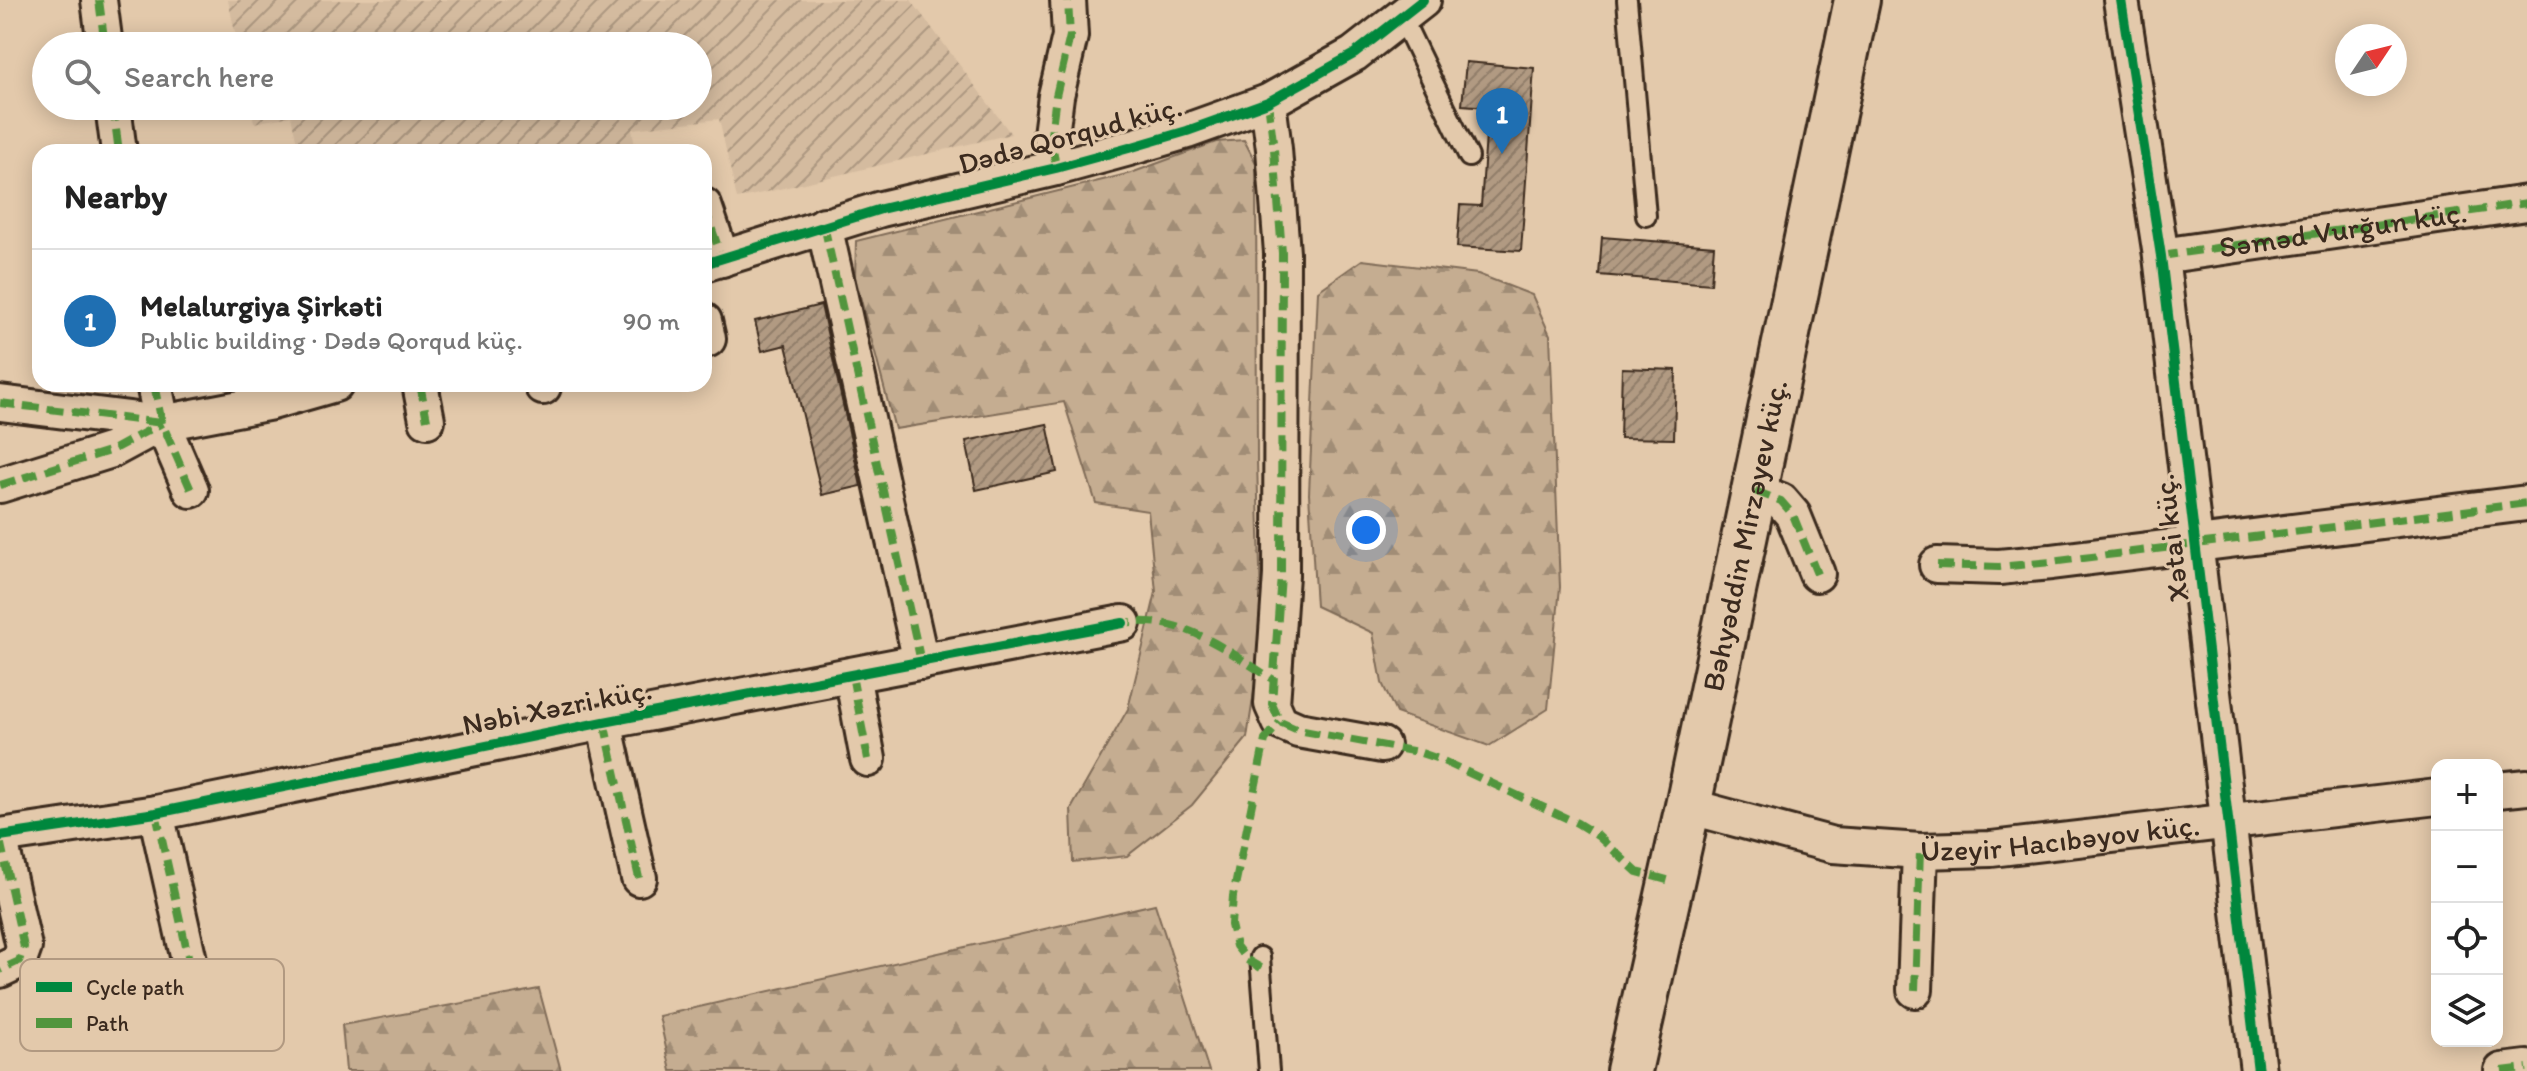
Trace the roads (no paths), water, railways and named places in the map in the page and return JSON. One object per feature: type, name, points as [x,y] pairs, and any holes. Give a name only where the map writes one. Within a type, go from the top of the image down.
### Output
[{"type":"highway","name":"Bəhyəddin Mirzəyev küç.","points":[[1629,1071],[1688,806],[1857,0]]},
{"type":"street","points":[[99,0],[103,32]]},
{"type":"street","name":"Dədə Qorqud küç.","points":[[1056,168],[1051,135],[1056,96],[1070,36],[1068,0]]},
{"type":"street","name":"Xətai küç.","points":[[2121,0],[2161,256],[2258,1071]]},
{"type":"street","name":"Dədə Qorqud küç.","points":[[713,262],[824,225],[950,191],[1056,168],[1187,131],[1268,102],[1354,54],[1413,9]]},
{"type":"street","points":[[1268,102],[1282,253],[1281,575],[1272,704],[1280,722],[1298,730],[1382,745]]},
{"type":"street","points":[[115,120],[118,144]]},
{"type":"street","name":"Səməd Vurğun küç.","points":[[2161,256],[2527,203]]},
{"type":"street","points":[[824,225],[921,662]]},
{"type":"street","points":[[156,392],[162,423],[191,490]]},
{"type":"street","points":[[0,485],[112,450],[162,423],[272,402],[307,392]]},
{"type":"street","points":[[422,392],[427,420]]},
{"type":"street","points":[[0,403],[162,423]]},
{"type":"street","points":[[1755,491],[1781,501],[1793,515],[1817,574]]},
{"type":"street","points":[[1937,565],[1999,567],[2038,563],[2527,503]]},
{"type":"street","name":"Nəbi Xəzri küç.","points":[[0,838],[156,813],[604,722],[1123,623]]},
{"type":"street","points":[[852,675],[868,759]]},
{"type":"street","points":[[604,722],[639,878]]},
{"type":"street","points":[[2503,789],[2527,787]]},
{"type":"street","name":"Üzeyir Hacıbəyov küç.","points":[[1688,806],[1833,845],[1920,851],[1991,849],[2431,798]]},
{"type":"street","points":[[156,813],[189,959]]},
{"type":"street","points":[[0,838],[24,947],[19,961],[0,970]]},
{"type":"street","points":[[1915,990],[1920,851]]},
{"type":"street","points":[[2502,1071],[2527,1068]]},
{"type":"lane","points":[[1627,0],[1646,216]]},
{"type":"lane","points":[[1413,9],[1469,157]]},
{"type":"lane","points":[[1260,957],[1269,1071]]},
{"type":"place","name":"Melalurgiya Şirkəti","points":[[1502,154]]}]
